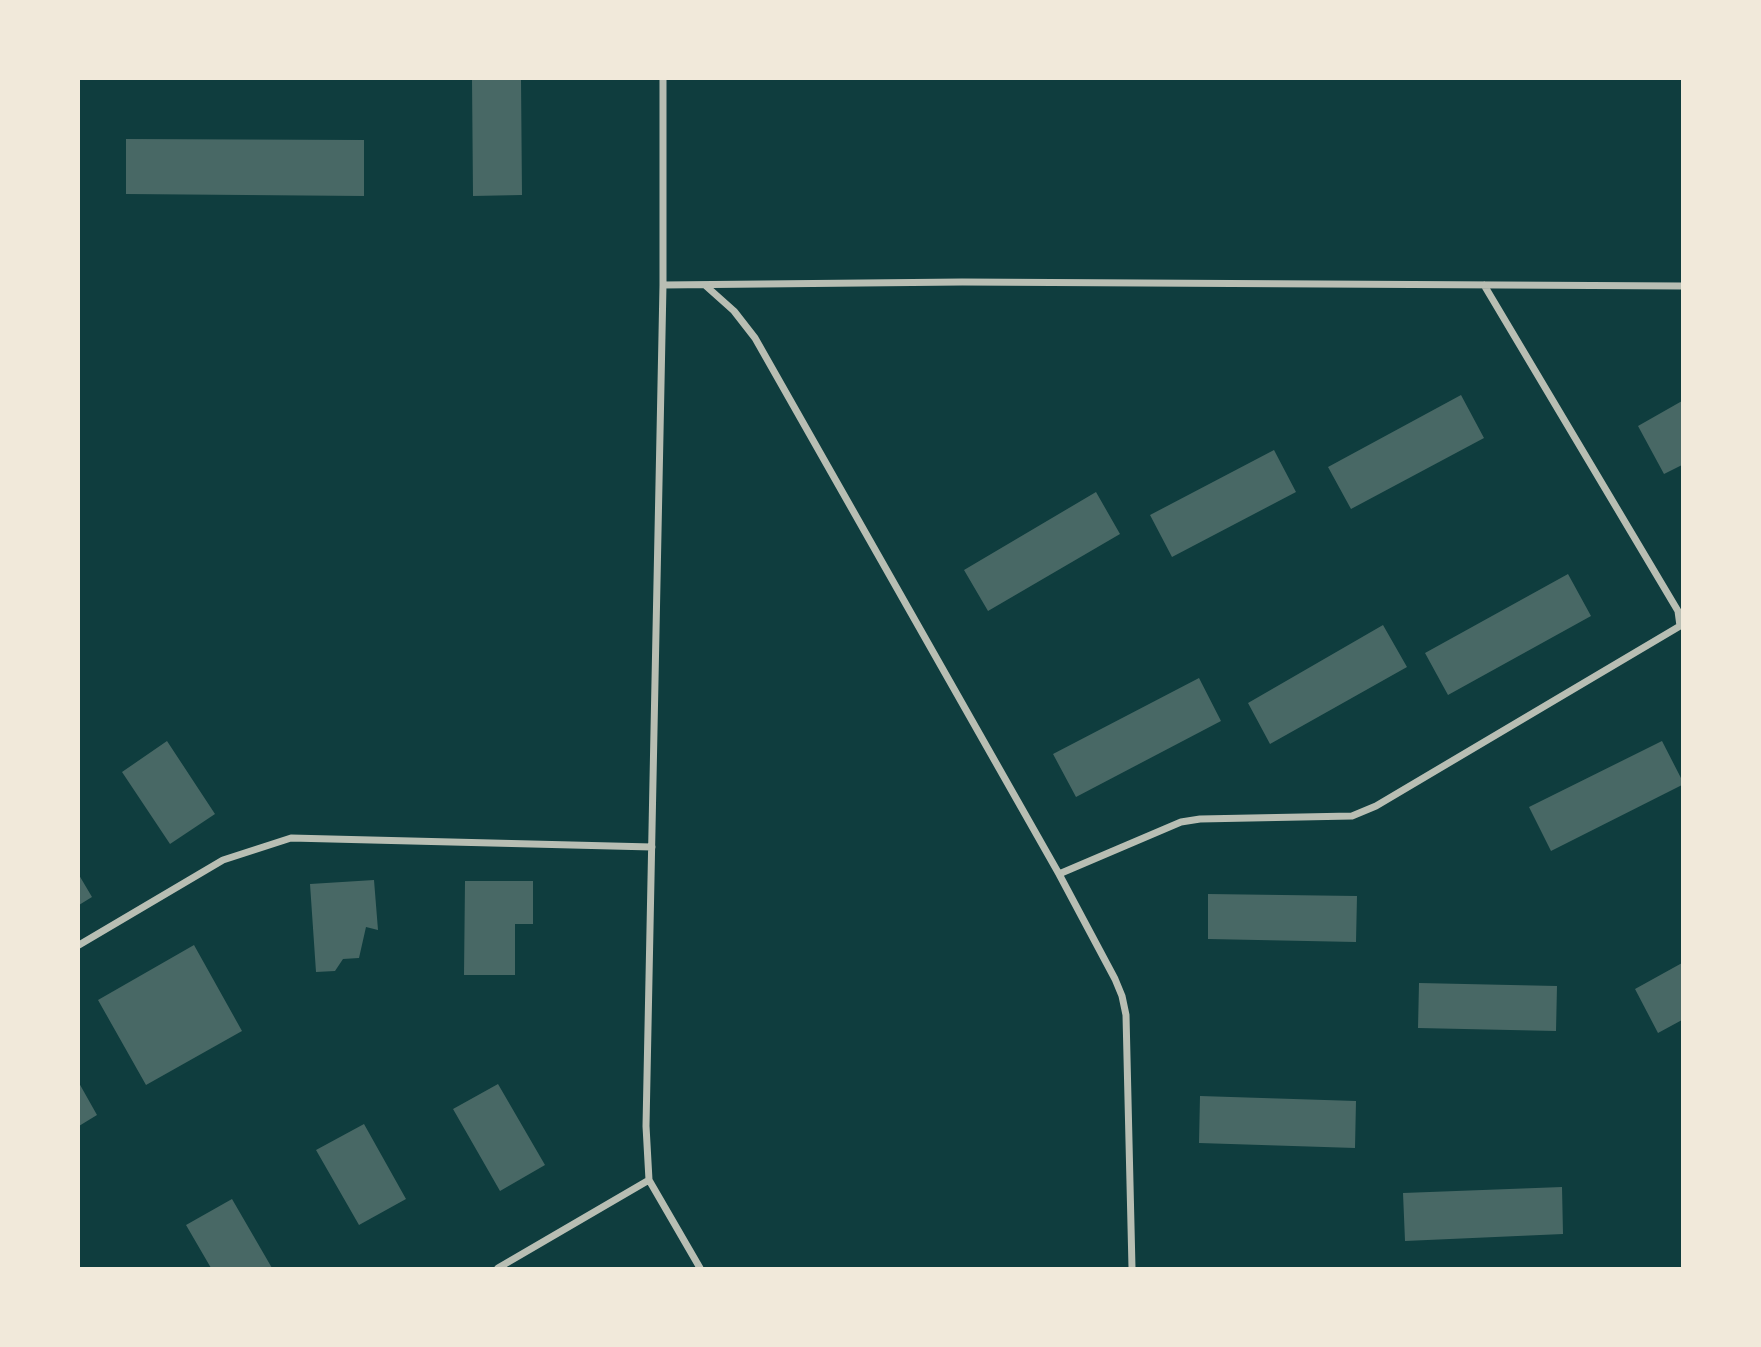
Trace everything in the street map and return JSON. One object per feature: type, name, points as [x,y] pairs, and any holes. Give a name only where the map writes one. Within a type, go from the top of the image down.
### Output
[{"type":"street","points":[[663,79],[663,285],[646,1126],[649,1180],[700,1268]]},
{"type":"street","points":[[663,285],[948,282],[1682,286]]},
{"type":"street","points":[[1059,874],[1181,822],[1200,819],[1352,816],[1376,806],[1680,626],[1678,611],[1484,285]]},
{"type":"street","points":[[706,286],[733,311],[755,338],[1059,874],[1115,979],[1126,1014],[1132,1268]]},
{"type":"street","points":[[79,945],[223,860],[291,838],[652,847]]},
{"type":"street","points":[[498,1268],[649,1180]]},
{"type":"building","points":[[472,79],[521,79],[522,195],[473,196]]},
{"type":"building","points":[[126,139],[364,140],[364,196],[126,194]]},
{"type":"building","points":[[1461,395],[1484,438],[1351,509],[1328,467]]},
{"type":"building","points":[[1682,401],[1682,465],[1664,474],[1638,426]]},
{"type":"building","points":[[1274,450],[1296,492],[1172,557],[1150,515]]},
{"type":"building","points":[[1096,492],[1120,534],[988,611],[964,570]]},
{"type":"building","points":[[1568,574],[1591,616],[1448,695],[1425,653]]},
{"type":"building","points":[[1383,625],[1407,667],[1270,744],[1248,703]]},
{"type":"building","points":[[1199,678],[1221,721],[1076,797],[1053,754]]},
{"type":"building","points":[[167,741],[215,814],[170,844],[122,772]]},
{"type":"building","points":[[1662,741],[1682,785],[1551,851],[1529,807]]},
{"type":"building","points":[[79,875],[92,897],[79,905]]},
{"type":"building","points":[[374,880],[378,930],[366,927],[359,958],[343,959],[335,971],[316,972],[310,884]]},
{"type":"building","points":[[465,881],[533,881],[533,924],[515,924],[515,975],[464,975]]},
{"type":"building","points":[[1208,894],[1357,896],[1356,942],[1208,939]]},
{"type":"building","points":[[194,945],[242,1031],[146,1085],[98,1000]]},
{"type":"building","points":[[1682,963],[1682,1020],[1658,1033],[1635,989]]},
{"type":"building","points":[[1419,983],[1557,986],[1556,1031],[1418,1028]]},
{"type":"building","points":[[79,1083],[97,1115],[79,1126]]},
{"type":"building","points":[[498,1084],[545,1165],[500,1191],[453,1109]]},
{"type":"building","points":[[1200,1096],[1356,1101],[1355,1148],[1199,1143]]},
{"type":"building","points":[[364,1124],[406,1199],[359,1225],[316,1150]]},
{"type":"building","points":[[1562,1187],[1563,1234],[1405,1241],[1403,1193]]},
{"type":"building","points":[[232,1199],[272,1268],[211,1268],[186,1225]]}]
